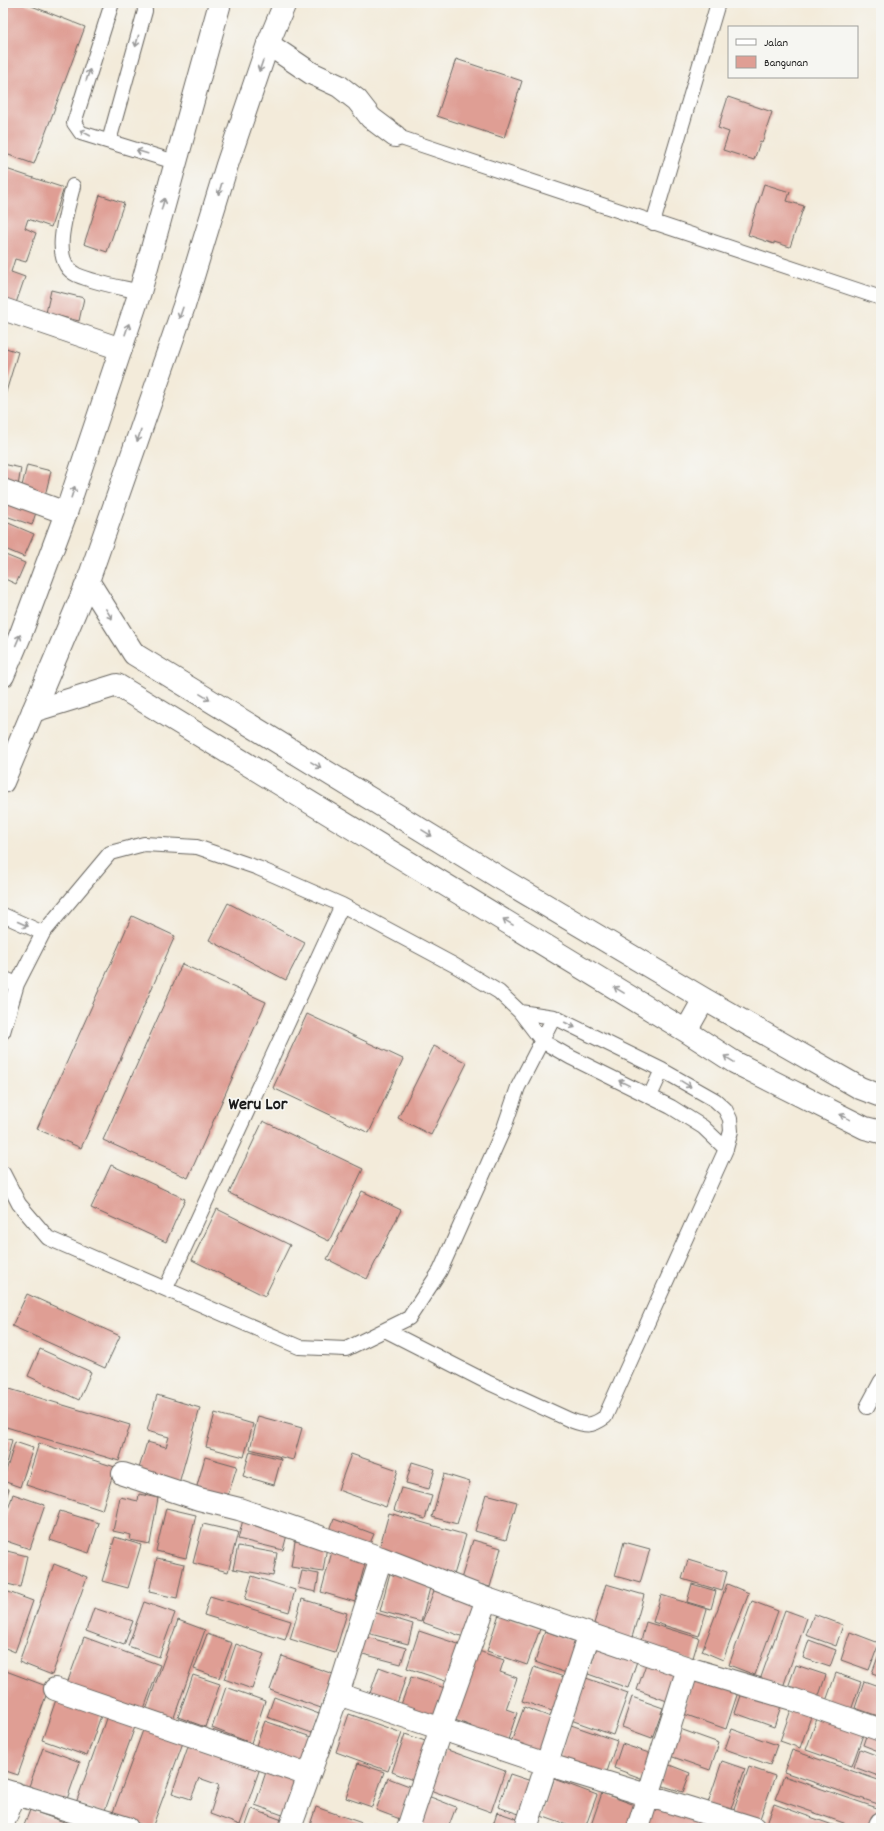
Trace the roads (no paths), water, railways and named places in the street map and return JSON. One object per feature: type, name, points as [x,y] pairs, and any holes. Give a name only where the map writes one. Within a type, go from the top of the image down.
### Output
[{"type":"main road","points":[[3,676],[20,636],[66,513],[140,292],[174,162],[220,3]]},
{"type":"main road","points":[[3,782],[88,581],[184,306],[227,166],[268,44],[285,3]]},
{"type":"main road","points":[[268,44],[311,73],[339,86],[357,100],[371,118],[395,136]]},
{"type":"main road","points":[[3,309],[121,349]]},
{"type":"main road","points":[[3,490],[66,513]]},
{"type":"main road","points":[[88,581],[134,654],[507,882],[704,999],[860,1088],[881,1096]]},
{"type":"main road","points":[[33,711],[117,685],[686,1031],[734,1062],[865,1128],[881,1132]]},
{"type":"main road","points":[[381,845],[398,815]]},
{"type":"main road","points":[[686,1031],[704,999]]},
{"type":"main road","points":[[123,1474],[198,1499],[239,1509],[381,1558],[487,1599],[688,1668],[792,1699],[881,1730]]},
{"type":"main road","points":[[290,1828],[308,1774],[338,1694],[381,1558]]},
{"type":"main road","points":[[408,1828],[441,1728],[487,1599]]},
{"type":"main road","points":[[526,1828],[589,1634]]},
{"type":"main road","points":[[638,1828],[688,1668]]},
{"type":"main road","points":[[55,1689],[308,1774]]},
{"type":"main road","points":[[338,1694],[546,1764],[754,1828]]},
{"type":"main road","points":[[3,1824],[9,1791],[127,1828]]},
{"type":"main road","points":[[879,1828],[881,1823]]},
{"type":"lane","points":[[112,3],[76,112],[74,123],[81,133],[174,162]]},
{"type":"lane","points":[[109,141],[145,10],[144,3]]},
{"type":"lane","points":[[653,222],[718,3]]},
{"type":"lane","points":[[395,136],[881,298]]},
{"type":"lane","points":[[73,186],[60,242],[64,262],[76,274],[140,292]]},
{"type":"lane","points":[[3,1032],[17,984],[43,933],[110,853],[144,844],[197,847],[258,868],[342,905],[454,965],[499,992],[520,1012],[542,1041],[570,1057],[650,1096],[703,1127],[726,1149]]},
{"type":"lane","points":[[166,1288],[342,905]]},
{"type":"lane","points":[[3,915],[43,933]]},
{"type":"lane","points":[[3,978],[17,984]]},
{"type":"lane","points":[[385,1330],[487,1382],[570,1420],[582,1424],[595,1424],[605,1417],[726,1149],[731,1131],[730,1119],[725,1109],[715,1100],[662,1070],[554,1017],[520,1012]]},
{"type":"lane","points":[[3,1173],[20,1204],[48,1238],[299,1347],[346,1349],[409,1318],[440,1271],[504,1128],[518,1087],[554,1017]]},
{"type":"lane","points":[[650,1096],[662,1070]]},
{"type":"lane","points":[[867,1407],[881,1381]]},
{"type":"district","name":"Weru Lor","points":[[258,1105]]}]
